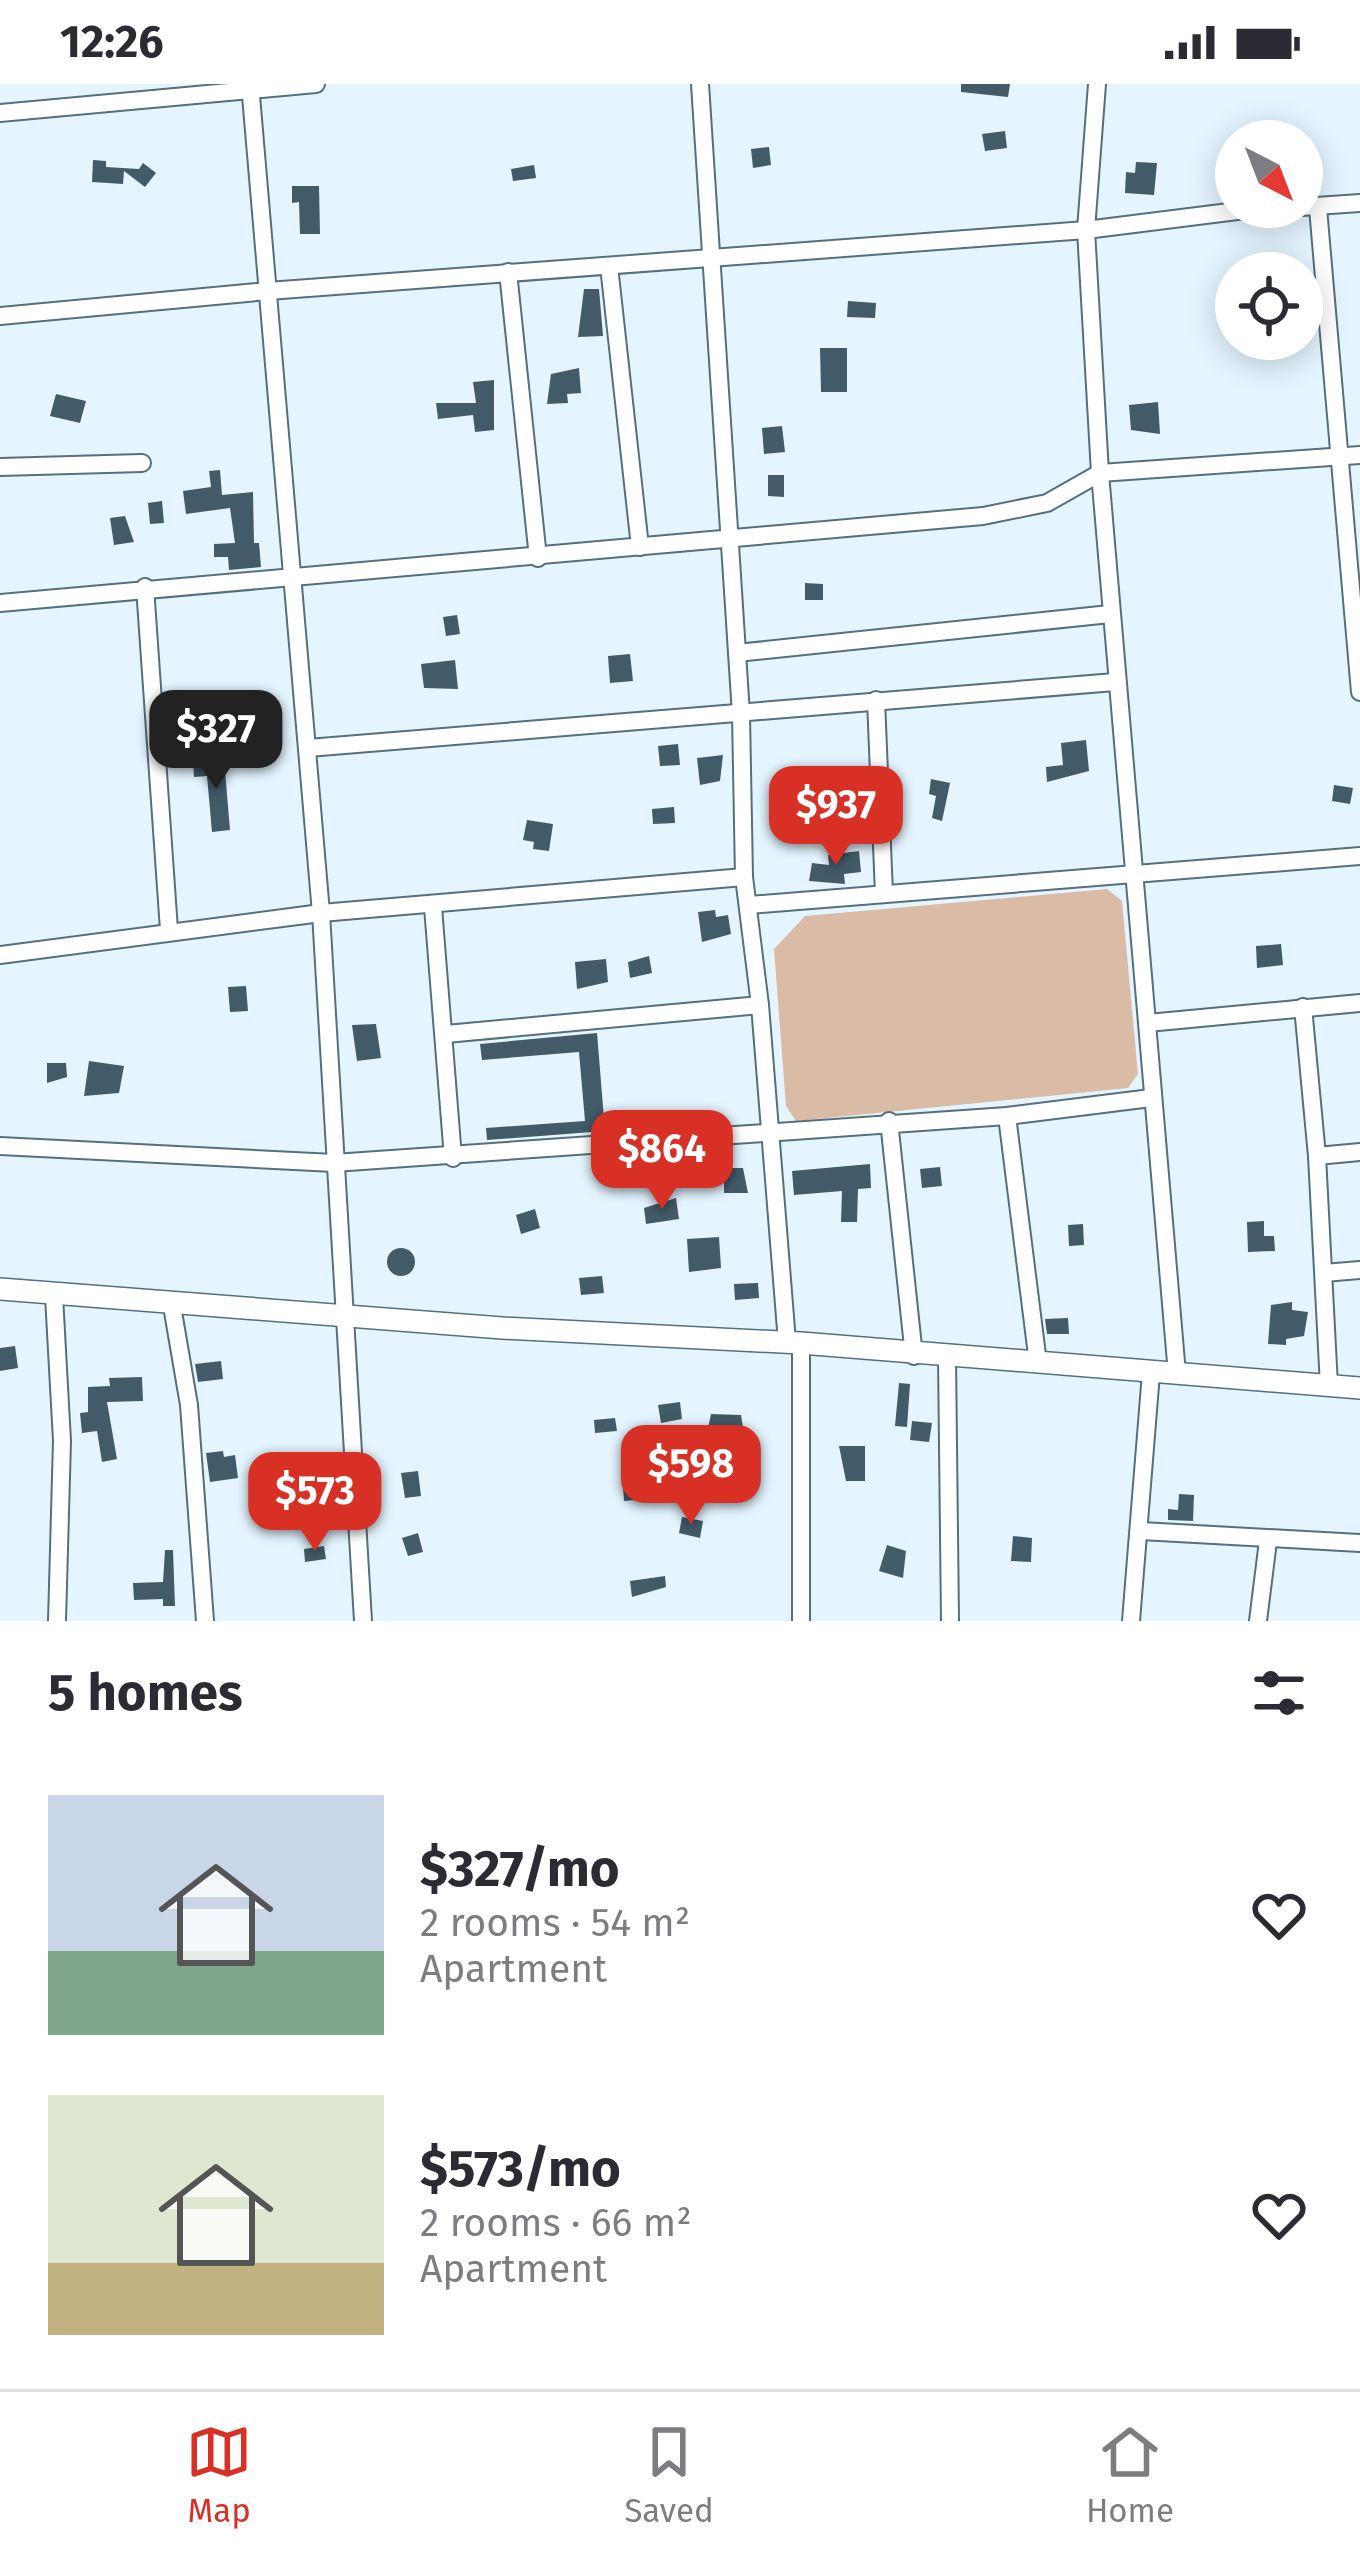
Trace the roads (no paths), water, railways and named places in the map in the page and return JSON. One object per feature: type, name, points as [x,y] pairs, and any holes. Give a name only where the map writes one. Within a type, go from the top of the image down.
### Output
[{"type":"street","points":[[0,113],[316,84]]},
{"type":"street","points":[[700,84],[741,714],[744,878],[794,1343],[801,1621]]},
{"type":"street","points":[[1097,84],[1086,230],[1100,473],[1115,682],[1138,873],[1151,1098],[1177,1374]]},
{"type":"street","points":[[250,87],[321,913],[363,1621]]},
{"type":"street","points":[[1323,206],[1360,203]]},
{"type":"street","points":[[0,316],[268,291],[1086,230],[1215,214]]},
{"type":"street","points":[[1313,228],[1351,456],[1360,692]]},
{"type":"street","points":[[609,266],[640,547]]},
{"type":"street","points":[[508,272],[538,558]]},
{"type":"street","points":[[0,603],[983,516],[1048,503],[1100,473],[1351,456]]},
{"type":"street","points":[[0,467],[142,463]]},
{"type":"street","points":[[145,587],[169,930]]},
{"type":"street","points":[[737,653],[1110,614]]},
{"type":"street","points":[[308,748],[625,718],[741,714],[1115,682]]},
{"type":"street","points":[[875,700],[884,894]]},
{"type":"street","points":[[749,904],[1360,856]]},
{"type":"street","points":[[0,955],[321,913],[744,878]]},
{"type":"street","points":[[433,907],[453,1158]]},
{"type":"street","points":[[1148,1023],[1360,1003]]},
{"type":"street","points":[[446,1034],[760,1005]]},
{"type":"street","points":[[1303,1007],[1317,1156],[1329,1386]]},
{"type":"street","points":[[0,1146],[334,1163],[1007,1116],[1151,1098]]},
{"type":"street","points":[[1007,1116],[1038,1363]]},
{"type":"street","points":[[890,1121],[914,1356]]},
{"type":"street","points":[[1317,1156],[1360,1152]]},
{"type":"street","points":[[1324,1273],[1360,1270]]},
{"type":"street","points":[[0,1289],[172,1306],[794,1343],[1360,1388]]},
{"type":"street","points":[[54,1296],[62,1441],[56,1621]]},
{"type":"street","points":[[172,1306],[189,1405],[205,1621]]},
{"type":"street","points":[[947,1357],[950,1621]]},
{"type":"street","points":[[1131,1621],[1151,1372]]},
{"type":"street","points":[[1141,1531],[1360,1543]]},
{"type":"street","points":[[1258,1621],[1268,1541]]}]
